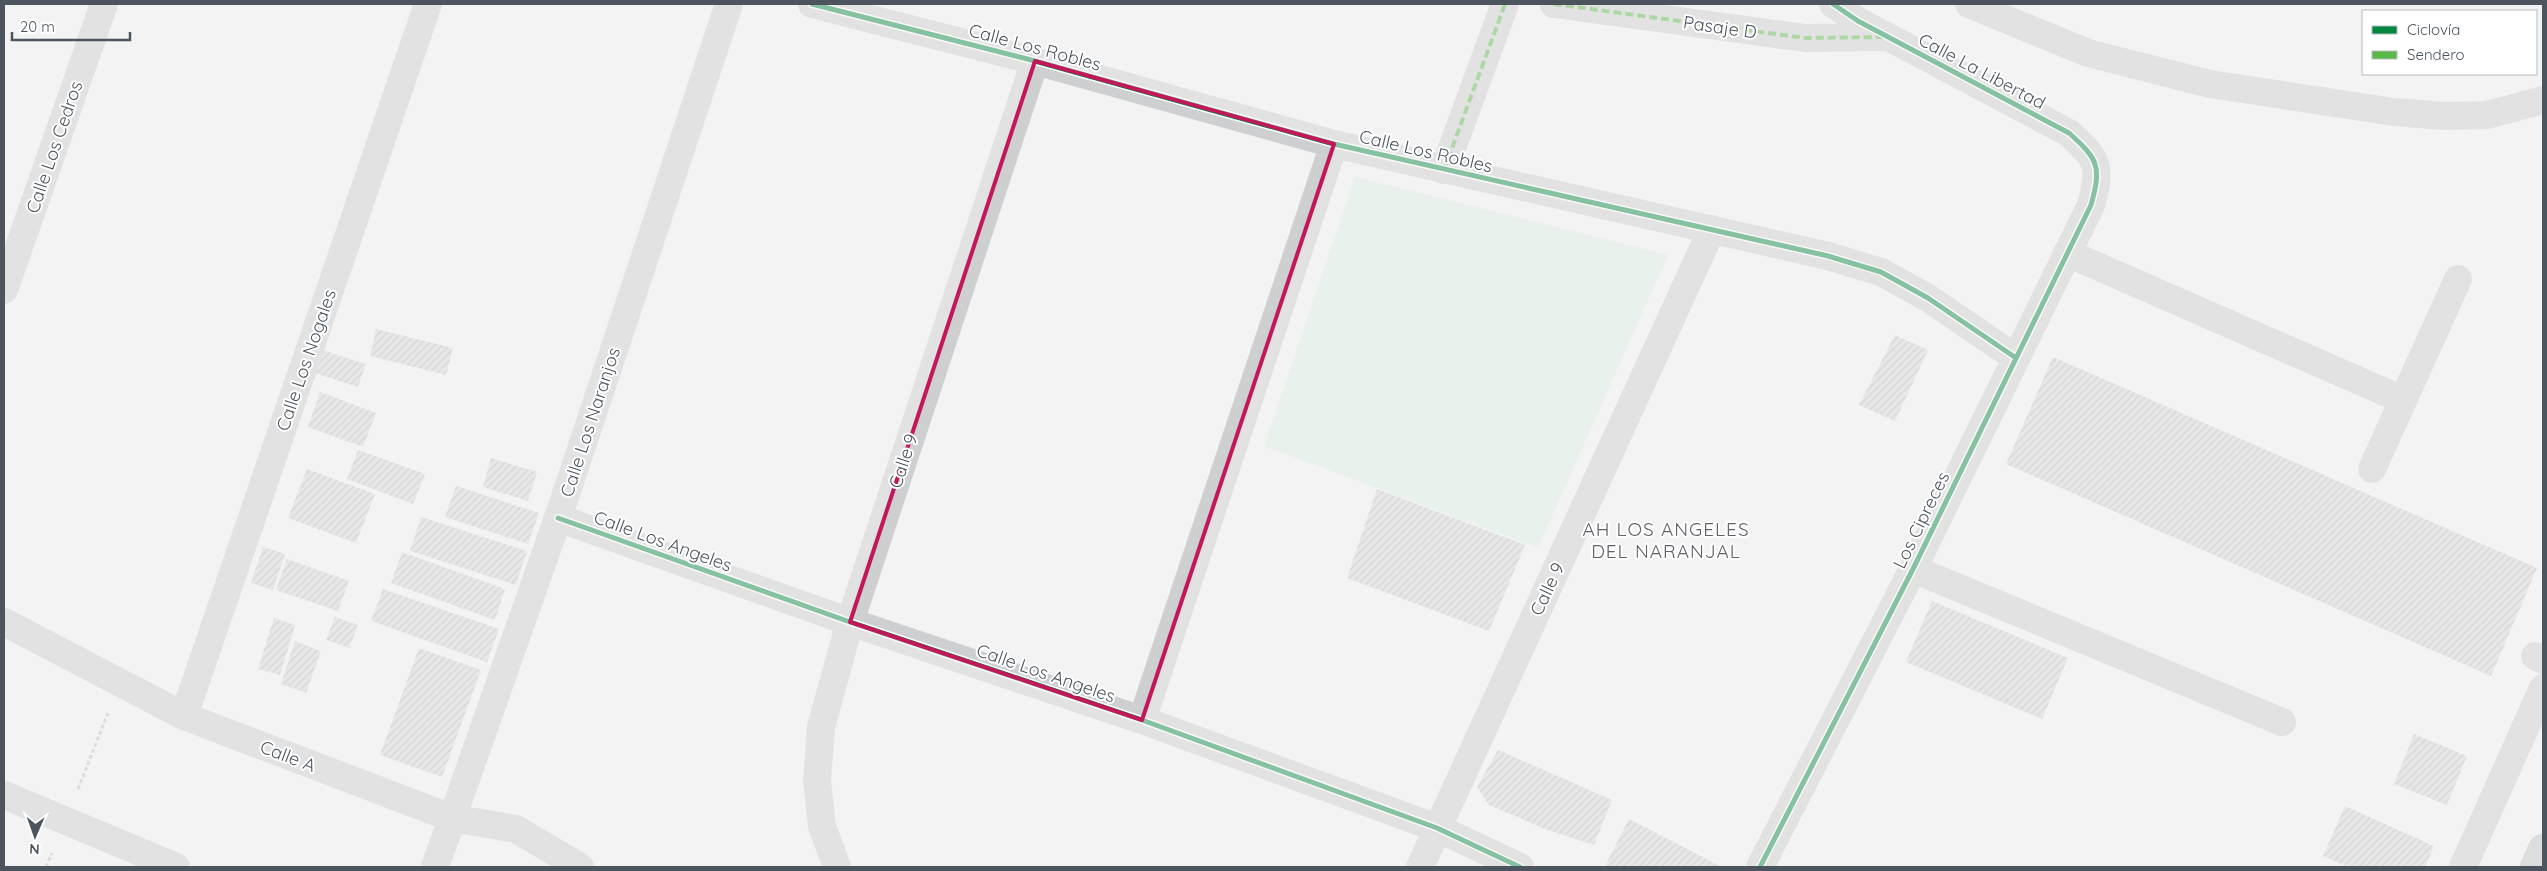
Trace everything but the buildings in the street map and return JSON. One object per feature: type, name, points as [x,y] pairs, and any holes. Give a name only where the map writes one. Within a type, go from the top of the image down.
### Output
[{"type":"highway","points":[[2535,867],[2543,849]]},
{"type":"street","name":"Calle Los Cedros","points":[[4,290],[104,4]]},
{"type":"street","name":"Calle Los Nogales","points":[[184,716],[428,4]]},
{"type":"street","name":"Calle Los Naranjos","points":[[435,867],[558,518],[729,4]]},
{"type":"street","name":"Calle Los Robles","points":[[812,4],[1035,61],[1334,144],[1828,256],[1881,272],[1928,298],[2016,358]]},
{"type":"street","points":[[1444,170],[1505,4]]},
{"type":"street","name":"Pasaje D","points":[[1554,4],[1805,38],[1887,37]]},
{"type":"street","name":"Calle La Libertad","points":[[1833,4],[1887,37],[2069,133],[2092,154],[2098,181]]},
{"type":"street","points":[[1969,4],[2088,53],[2210,84],[2394,112],[2445,116],[2487,115],[2543,100]]},
{"type":"street","name":"Calle 9","points":[[837,867],[822,826],[817,781],[821,727],[850,622],[1035,61]]},
{"type":"street","points":[[1142,720],[1334,144]]},
{"type":"street","name":"Los Cipreces","points":[[1760,867],[1913,569],[2091,205],[2098,181]]},
{"type":"street","name":"Calle 9","points":[[1420,867],[1712,229]]},
{"type":"street","points":[[2067,253],[2403,400]]},
{"type":"street","points":[[2372,469],[2458,280]]},
{"type":"street","name":"Calle Los Angeles","points":[[558,518],[850,622],[1142,720],[1437,828],[1520,867]]},
{"type":"street","points":[[1913,569],[2282,722]]},
{"type":"street","name":"Calle A","points":[[4,622],[184,716],[452,818],[516,829],[580,867]]},
{"type":"street","points":[[2462,867],[2543,688]]},
{"type":"street","points":[[4,796],[176,867]]},
{"type":"path","points":[[46,867],[120,683]]},
{"type":"highlighted area","points":[[1035,61],[1334,144],[1142,720],[850,622]]},
{"type":"green space","points":[[1355,177],[1668,255],[1538,548],[1264,446]]},
{"type":"marked path","points":[[1444,170],[1505,4]]},
{"type":"marked path","points":[[1554,4],[1805,38],[1884,37]]},
{"type":"cycle path","points":[[812,4],[1035,61],[1334,144],[1828,256],[1881,272],[1928,298],[2016,358]]},
{"type":"cycle path","points":[[1760,867],[1913,569],[2091,205],[2097,172],[2092,157],[2069,133],[1858,21],[1833,4]]},
{"type":"cycle path","points":[[558,518],[850,622],[1142,720],[1437,828],[1520,867]]},
{"type":"district","name":"AH LOS ANGELES DEL NARANJAL","points":[[1666,540]]}]
